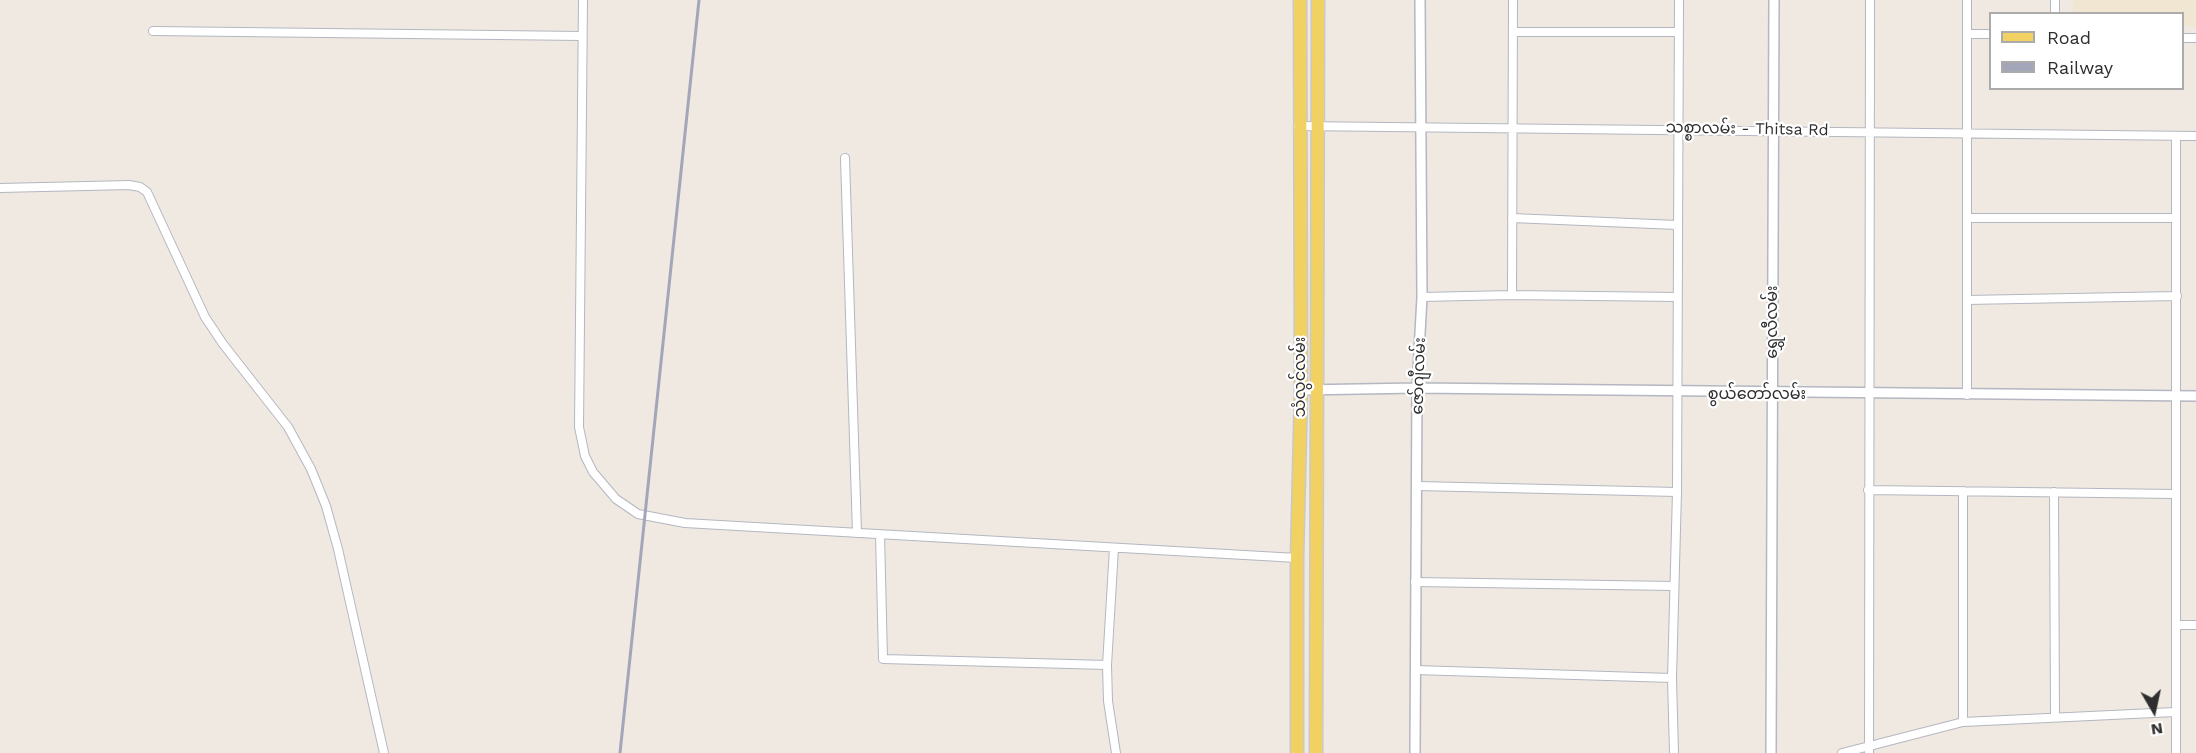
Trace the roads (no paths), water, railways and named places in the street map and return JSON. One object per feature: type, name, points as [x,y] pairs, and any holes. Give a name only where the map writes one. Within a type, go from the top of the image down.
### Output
[{"type":"main road","name":"သံလွင်လမ်း","points":[[1297,753],[1297,558],[1301,390],[1298,126],[1300,0]]},
{"type":"main road","name":"သံလွင်လမ်း","points":[[1316,753],[1318,0]]},
{"type":"main road","points":[[1298,651],[1316,652]]},
{"type":"street","points":[[583,0],[579,428],[585,456],[593,472],[616,500],[638,513],[657,519],[1297,558]]},
{"type":"street","name":"ဇော်ဂျီလမ်း","points":[[1415,753],[1417,388],[1422,297],[1420,0]]},
{"type":"street","points":[[1512,295],[1513,0]]},
{"type":"street","points":[[1674,753],[1672,678],[1677,492],[1679,0]]},
{"type":"street","name":"ရွှေလီလမ်း","points":[[1771,753],[1774,0]]},
{"type":"street","points":[[1868,750],[1870,0]]},
{"type":"street","points":[[1967,0],[1967,395]]},
{"type":"street","points":[[153,31],[582,36]]},
{"type":"street","points":[[1513,32],[1679,32]]},
{"type":"street","points":[[1967,34],[1989,34]]},
{"type":"street","name":"သစ္စာလမ်း - Thitsa Rd","points":[[1298,126],[1772,129],[2196,136]]},
{"type":"street","points":[[2176,136],[2176,753]]},
{"type":"street","points":[[845,158],[857,532]]},
{"type":"street","points":[[0,188],[129,185],[140,187],[147,192],[205,317],[223,345],[288,427],[311,469],[326,506],[338,549],[384,753]]},
{"type":"street","points":[[1512,218],[1677,225]]},
{"type":"street","points":[[1967,218],[2176,218]]},
{"type":"street","points":[[1422,297],[1512,295],[1677,297]]},
{"type":"street","points":[[1967,300],[2177,296]]},
{"type":"street","name":"စွယ်တော်လမ်း","points":[[1301,390],[1417,388],[1773,394],[2196,396]]},
{"type":"street","points":[[1418,486],[1677,492]]},
{"type":"street","points":[[1868,490],[2176,494]]},
{"type":"street","points":[[1963,491],[1963,723]]},
{"type":"street","points":[[2054,492],[2055,717]]},
{"type":"street","points":[[880,534],[883,659],[1107,665]]},
{"type":"street","points":[[1114,548],[1107,665],[1108,701],[1116,753]]},
{"type":"street","points":[[1415,582],[1674,586]]},
{"type":"street","points":[[2176,625],[2196,625]]},
{"type":"street","points":[[1415,670],[1672,678]]},
{"type":"street","points":[[1842,753],[1868,750],[1963,723],[2175,712]]},
{"type":"railway","points":[[620,753],[699,0]]}]
